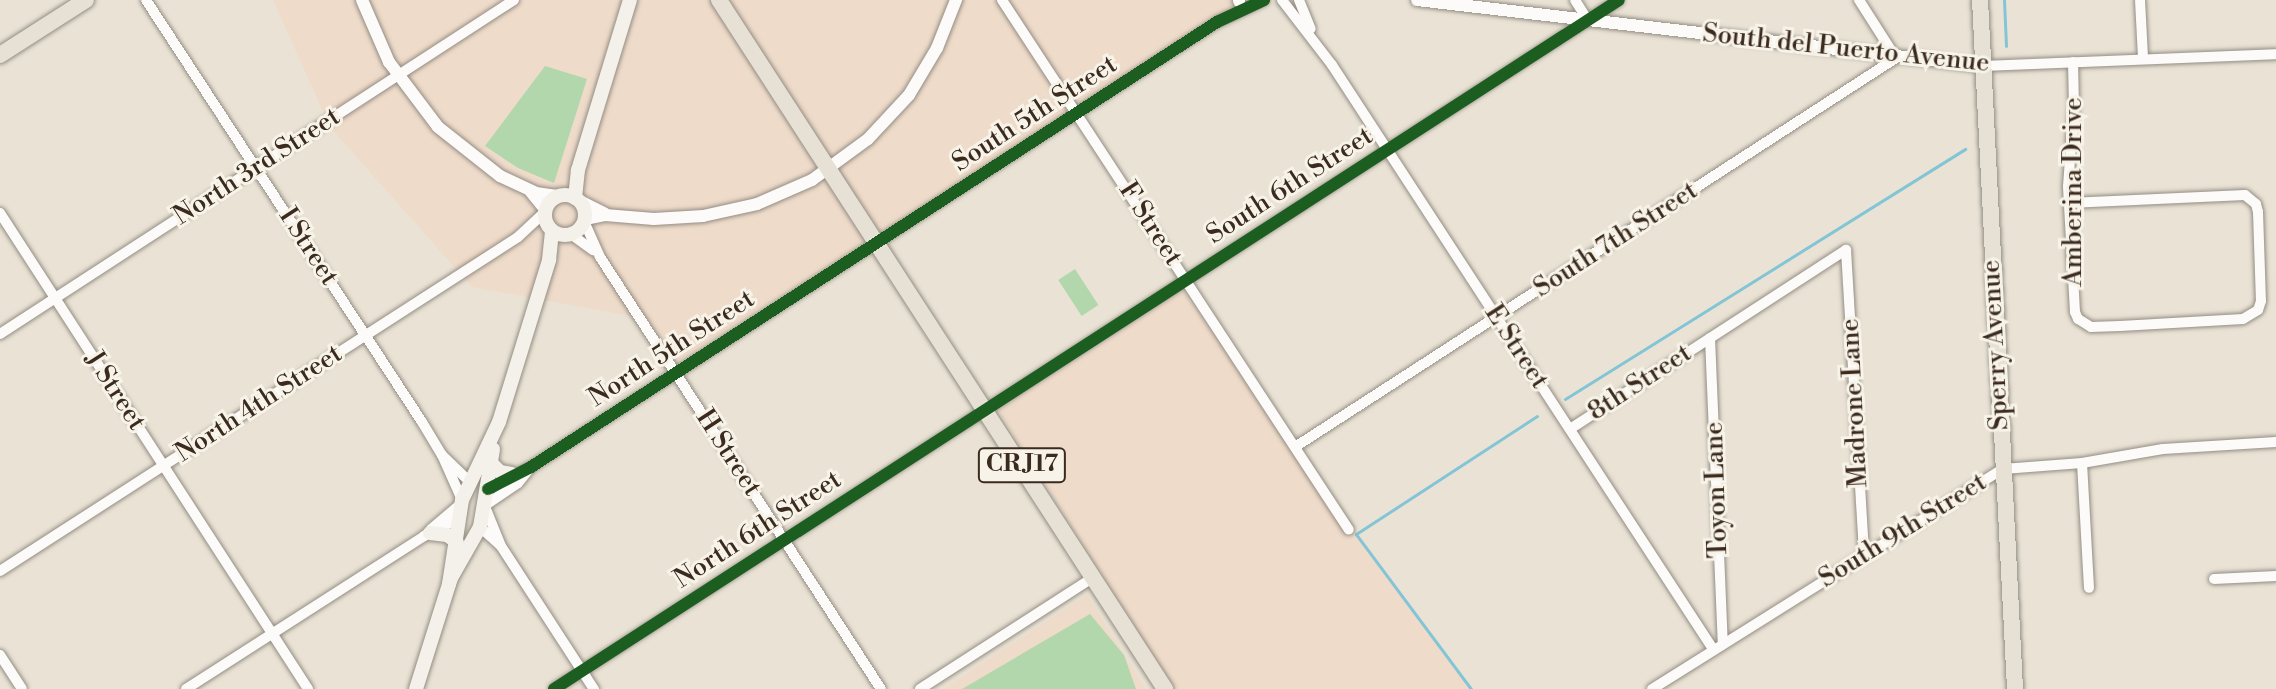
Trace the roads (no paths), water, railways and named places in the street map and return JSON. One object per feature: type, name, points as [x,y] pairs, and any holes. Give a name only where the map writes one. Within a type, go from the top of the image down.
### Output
[{"type":"main road","points":[[0,55],[86,0]]},
{"type":"main road","points":[[449,584],[486,507],[499,422],[549,260],[551,230],[545,211],[569,198],[630,0]]},
{"type":"main road","name":"CR J17","points":[[719,0],[1165,689]]},
{"type":"main road","name":"Sperry Avenue","points":[[1980,0],[2015,689]]},
{"type":"main road","points":[[549,260],[585,220],[569,198]]},
{"type":"main road","points":[[551,230],[571,235]]},
{"type":"main road","points":[[416,689],[449,584],[460,511],[499,422]]},
{"type":"main road","points":[[491,463],[500,472],[512,474]]},
{"type":"main road","points":[[427,535],[447,535],[457,542]]},
{"type":"street","name":"I Street","points":[[146,0],[442,455],[471,482]]},
{"type":"street","points":[[362,0],[376,37],[397,76],[423,112],[454,142],[487,168],[529,190],[569,198],[612,215]]},
{"type":"street","name":"North 3rd Street","points":[[0,334],[514,0]]},
{"type":"street","points":[[585,220],[612,215],[665,219],[730,211],[782,194],[830,169],[868,139],[909,95],[937,48],[956,0]]},
{"type":"street","name":"F Street","points":[[1002,0],[1349,530]]},
{"type":"street","name":"South 5th Street","points":[[1217,22],[1239,0]]},
{"type":"street","name":"South 5th Street","points":[[877,242],[1217,22],[1264,0]]},
{"type":"street","name":"E Street","points":[[1282,0],[1319,45],[1713,649]]},
{"type":"street","name":"E Street","points":[[1299,0],[1319,45]]},
{"type":"street","name":"South del Puerto Avenue","points":[[1417,0],[1982,66],[2276,54]]},
{"type":"street","points":[[1575,0],[1588,21]]},
{"type":"street","name":"South 6th Street","points":[[985,409],[1619,0]]},
{"type":"street","points":[[1859,0],[1896,58]]},
{"type":"street","points":[[2140,0],[2143,58]]},
{"type":"street","name":"South 7th Street","points":[[1295,447],[1896,58]]},
{"type":"street","name":"Amberina Drive","points":[[2069,203],[2241,194],[2251,199],[2258,212],[2261,301],[2253,315],[2243,319],[2091,327],[2080,322],[2075,312],[2069,203],[2073,62]]},
{"type":"street","points":[[529,190],[545,211]]},
{"type":"street","name":"North 4th Street","points":[[0,571],[518,237],[545,211]]},
{"type":"street","name":"J Street","points":[[0,213],[308,689]]},
{"type":"street","name":"H Street","points":[[585,220],[600,257],[881,689]]},
{"type":"street","name":"North 4th Street","points":[[518,237],[551,230]]},
{"type":"street","name":"H Street","points":[[571,235],[600,257]]},
{"type":"street","name":"North 5th Street","points":[[488,486],[531,467],[877,242]]},
{"type":"street","name":"8th Street","points":[[1570,429],[1846,250]]},
{"type":"street","name":"Madrone Lane","points":[[1846,250],[1864,556]]},
{"type":"street","name":"Toyon Lane","points":[[1710,338],[1723,642]]},
{"type":"street","name":"North 6th Street","points":[[554,689],[985,409]]},
{"type":"street","name":"South 9th Street","points":[[1652,689],[2003,469],[2082,463],[2163,449],[2276,442]]},
{"type":"street","name":"I Street","points":[[442,455],[460,511]]},
{"type":"street","points":[[2082,463],[2089,588]]},
{"type":"street","name":"North 5th Street","points":[[486,507],[518,483],[531,467]]},
{"type":"street","points":[[471,482],[488,486]]},
{"type":"street","points":[[486,507],[501,546],[594,689]]},
{"type":"street","points":[[186,689],[460,511],[501,546]]},
{"type":"street","points":[[2214,579],[2276,576]]},
{"type":"street","points":[[920,689],[1094,577]]},
{"type":"street","points":[[0,655],[22,689]]},
{"type":"waterway","points":[[2004,0],[2006,46]]},
{"type":"waterway","points":[[1565,399],[1965,149]]},
{"type":"waterway","points":[[1471,689],[1356,534],[1537,416]]}]
